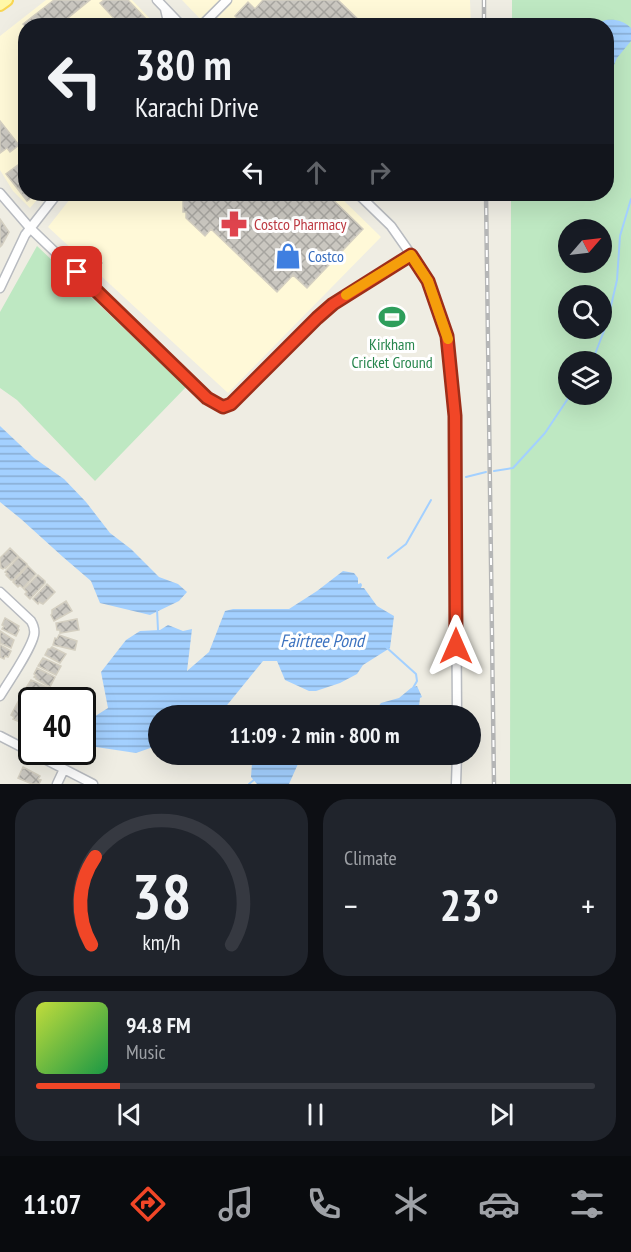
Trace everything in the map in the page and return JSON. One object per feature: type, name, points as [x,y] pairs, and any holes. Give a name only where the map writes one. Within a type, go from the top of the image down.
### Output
[{"type":"main road","points":[[0,5],[7,0]]},
{"type":"street","points":[[157,0],[174,18]]},
{"type":"street","points":[[209,18],[227,0]]},
{"type":"street","points":[[165,8],[167,18]]},
{"type":"street","points":[[0,193],[30,228],[207,398],[223,407],[231,404],[333,304],[411,255]]},
{"type":"street","points":[[0,288],[30,228],[51,201]]},
{"type":"street","points":[[365,201],[391,226],[428,281],[447,336],[455,416],[457,705]]},
{"type":"street","points":[[0,592],[34,626],[30,646],[0,696]]},
{"type":"street","points":[[0,736],[93,784]]},
{"type":"street","points":[[456,765],[456,784]]},
{"type":"street","points":[[57,784],[64,769]]},
{"type":"shaded area","points":[[46,0],[132,0],[149,18],[23,18]]},
{"type":"shaded area","points":[[182,0],[470,0],[471,18],[199,18]]},
{"type":"shaded area","points":[[18,22],[18,196],[0,170],[0,36]]},
{"type":"shaded area","points":[[23,201],[36,201],[30,208]]},
{"type":"shaded area","points":[[68,201],[344,201],[381,237],[228,393],[48,227]]},
{"type":"green space","points":[[512,0],[631,0],[631,784],[510,784],[511,201],[614,201],[614,18],[512,18]]},
{"type":"green space","points":[[37,246],[186,387],[95,481],[17,400],[0,388],[0,312]]},
{"type":"water","points":[[614,20],[631,28],[631,41],[614,65]]},
{"type":"water","points":[[0,426],[34,458],[64,479],[86,502],[110,533],[131,549],[159,577],[178,584],[187,592],[179,601],[150,615],[100,603],[91,581],[0,502]]},
{"type":"water","name":"Fairtree Pond","points":[[343,571],[354,573],[358,578],[358,584],[361,583],[361,588],[364,588],[377,606],[394,616],[390,648],[363,665],[357,674],[340,683],[316,691],[309,691],[285,680],[277,661],[263,661],[227,705],[148,705],[148,749],[136,753],[96,747],[96,716],[108,708],[101,672],[126,640],[140,631],[160,630],[168,625],[183,631],[192,629],[187,671],[209,652],[225,611],[289,609]]},
{"type":"water","points":[[417,686],[422,697],[419,705],[379,705],[399,698]]},
{"type":"water","points":[[252,765],[298,765],[289,784],[257,784],[251,777]]},
{"type":"building","points":[[54,0],[90,0],[68,18],[31,18]]},
{"type":"building","points":[[104,0],[128,0],[145,18],[114,18],[100,3]]},
{"type":"building","points":[[263,0],[338,0],[357,18],[237,18],[235,16],[248,2],[255,9]]},
{"type":"building","points":[[0,121],[18,146],[10,152],[7,148],[0,153]]},
{"type":"building","points":[[18,165],[18,189],[6,174]]},
{"type":"building","name":"Costco","points":[[183,201],[334,201],[363,229],[307,288],[293,275],[277,292],[211,229],[205,236],[186,218],[186,212],[183,212]]},
{"type":"building","points":[[0,219],[9,232],[0,247]]},
{"type":"building","points":[[90,250],[102,263],[96,270],[89,260],[83,257]]},
{"type":"building","points":[[10,548],[18,556],[3,569],[0,558]]},
{"type":"building","points":[[19,557],[27,565],[11,580],[5,572]]},
{"type":"building","points":[[28,566],[36,574],[23,588],[20,585],[18,587],[13,582]]},
{"type":"building","points":[[38,575],[45,583],[30,599],[24,589]]},
{"type":"building","points":[[47,584],[55,592],[43,604],[39,602],[38,604],[33,599]]},
{"type":"building","points":[[66,601],[72,611],[54,621],[51,615],[52,610]]},
{"type":"building","points":[[5,618],[19,626],[16,636],[2,629]]},
{"type":"building","points":[[77,619],[79,630],[60,633],[60,630],[57,630],[56,623]]},
{"type":"building","points":[[0,631],[14,640],[11,648],[0,643]]},
{"type":"building","points":[[59,635],[77,641],[75,650],[53,645],[55,638],[57,639]]},
{"type":"building","points":[[0,645],[11,651],[4,659],[0,657]]},
{"type":"building","points":[[52,647],[66,654],[60,663],[45,655]]},
{"type":"building","points":[[43,658],[61,666],[56,675],[38,666]]},
{"type":"building","points":[[37,668],[55,677],[50,687],[36,679],[34,674]]},
{"type":"building","points":[[31,680],[47,687],[27,687]]},
{"type":"building","points":[[18,702],[18,721],[11,715]]},
{"type":"building","points":[[23,767],[40,776],[39,784],[32,784],[18,778]]},
{"type":"waterway","points":[[596,351],[607,323],[617,280],[620,236],[631,199]]},
{"type":"waterway","points":[[494,471],[513,468],[545,433],[564,405]]},
{"type":"waterway","points":[[466,477],[486,472]]},
{"type":"waterway","points":[[388,558],[406,544],[431,500]]},
{"type":"waterway","points":[[157,609],[158,630]]},
{"type":"waterway","points":[[386,647],[416,674],[417,681],[413,688]]},
{"type":"waterway","points":[[249,784],[255,779]]},
{"type":"railway","points":[[484,0],[484,18]]},
{"type":"railway","points":[[486,201],[494,784]]},
{"type":"slow traffic","points":[[346,295],[411,255],[432,289],[448,339]]},
{"type":"place","name":"Costco Pharmacy","points":[[234,224]]},
{"type":"place","name":"Costco","points":[[288,256]]},
{"type":"place","name":"Kirkham Cricket Ground","points":[[392,317]]},
{"type":"route","points":[[77,272],[207,398],[223,407],[231,404],[333,304],[411,255],[432,289],[447,336],[455,416],[456,646]]}]
